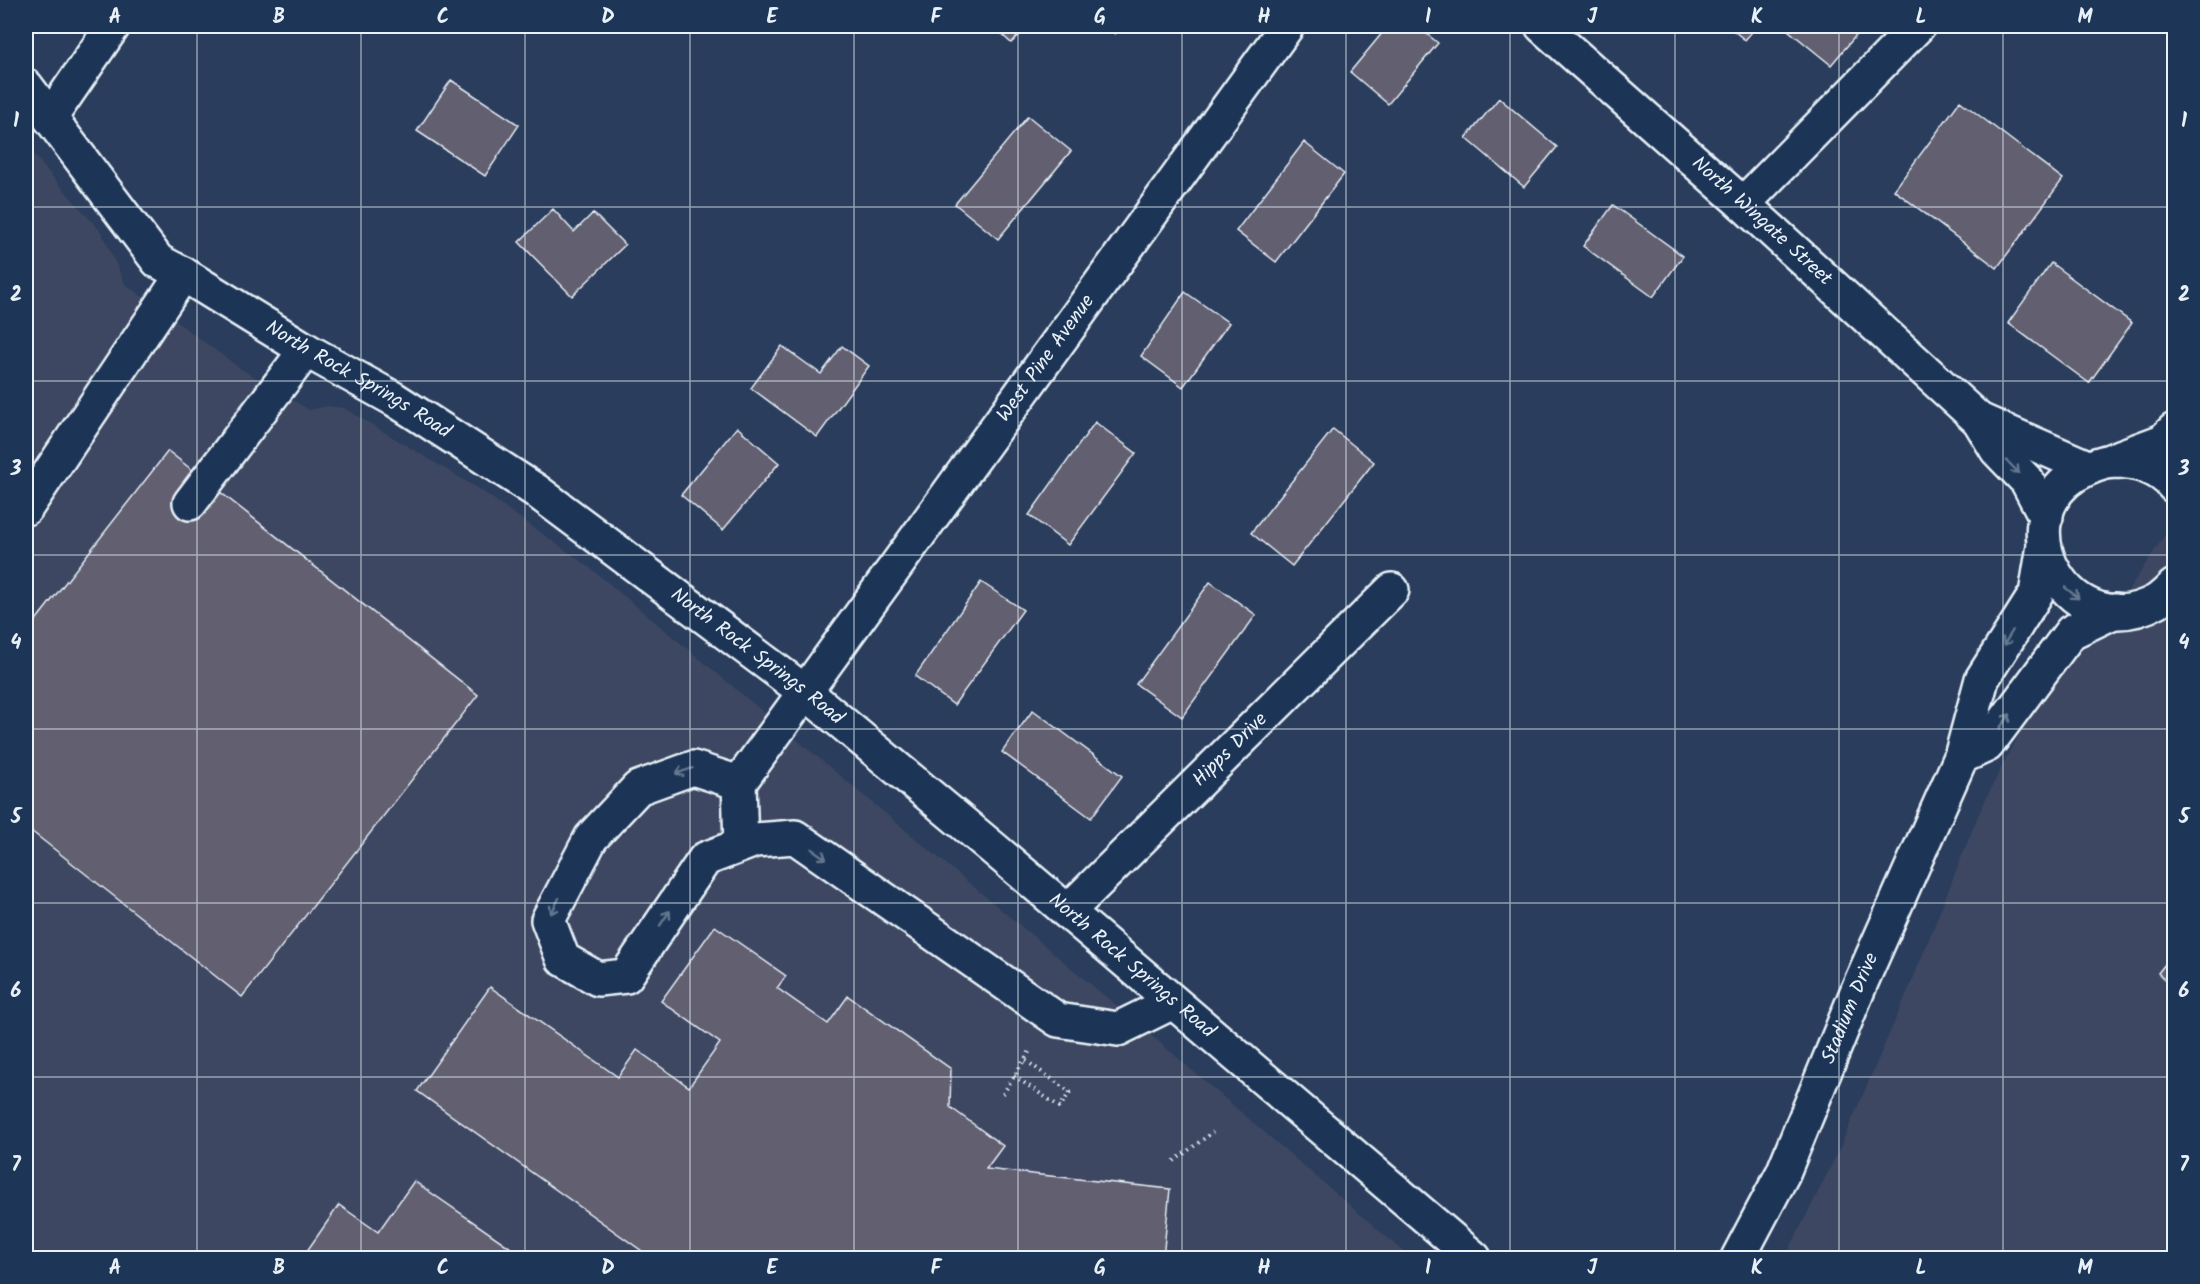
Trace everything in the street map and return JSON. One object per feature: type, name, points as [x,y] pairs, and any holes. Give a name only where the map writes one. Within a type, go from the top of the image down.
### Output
[{"type":"street","points":[[50,118],[113,26]]},
{"type":"street","name":"West Pine Avenue","points":[[740,783],[804,691],[1287,26]]},
{"type":"street","name":"North Wingate Street","points":[[1542,26],[1743,204],[1979,420],[1997,450],[2027,481],[2045,531],[2052,571],[2068,591],[2089,605],[2115,611]]},
{"type":"street","points":[[1743,204],[1918,26]]},
{"type":"street","name":"North Rock Springs Road","points":[[26,86],[159,261],[306,350],[394,399],[535,490],[804,691],[1474,1258]]},
{"type":"street","points":[[26,508],[183,274]]},
{"type":"street","points":[[190,503],[306,350]]},
{"type":"street","name":"North Wingate Street","points":[[1979,420],[2099,464],[2132,461],[2153,469],[2175,486]]},
{"type":"street","name":"Stadium Drive","points":[[1738,1258],[1783,1173],[1862,980],[1961,757],[1982,679],[2036,594],[2045,531],[2053,500],[2067,481],[2099,464],[2163,441],[2175,430]]},
{"type":"street","points":[[1961,757],[1987,745],[2071,632],[2115,611],[2137,609],[2147,605],[2158,600],[2175,586]]},
{"type":"street","name":"Hipps Drive","points":[[1067,912],[1392,590]]},
{"type":"street","points":[[2147,605],[2175,621]]},
{"type":"street","points":[[741,845],[740,783],[693,768],[638,788],[591,838],[548,920],[563,959],[598,979],[626,976],[705,859],[755,840],[795,837],[1058,1020],[1118,1029],[1173,1002]]},
{"type":"path","points":[[1003,1094],[1031,1049]]},
{"type":"path","points":[[1014,1076],[1060,1107],[1070,1092],[1025,1060]]},
{"type":"path","points":[[1174,1161],[1213,1132]]},
{"type":"shaded area","points":[[26,143],[43,166],[102,233],[125,284],[241,369],[309,410],[327,406],[344,408],[482,491],[589,567],[1123,1011],[1411,1258],[26,1258]]},
{"type":"shaded area","points":[[2174,521],[2174,1258],[1785,1258],[1838,1152],[1913,979],[1979,813],[2007,756],[2063,660],[2115,611]]},
{"type":"building","points":[[993,26],[1029,26],[1011,43]]},
{"type":"building","points":[[1105,26],[1122,26],[1115,34]]},
{"type":"building","points":[[1388,26],[1417,26],[1438,43],[1388,104],[1350,72]]},
{"type":"building","points":[[1728,26],[1757,26],[1745,40]]},
{"type":"building","points":[[1783,26],[1864,26],[1831,65]]},
{"type":"building","points":[[451,80],[519,125],[485,176],[417,131]]},
{"type":"building","points":[[1499,98],[1557,147],[1524,187],[1466,138]]},
{"type":"building","points":[[1960,101],[2063,179],[1997,268],[1894,190]]},
{"type":"building","points":[[1028,116],[1071,151],[998,239],[955,204]]},
{"type":"building","points":[[1304,142],[1344,174],[1276,262],[1236,231]]},
{"type":"building","points":[[1613,205],[1683,256],[1653,297],[1583,246]]},
{"type":"building","points":[[553,209],[574,232],[593,213],[625,245],[572,296],[519,242]]},
{"type":"building","points":[[2051,263],[2132,323],[2089,383],[2008,323]]},
{"type":"building","points":[[1185,292],[1229,323],[1183,387],[1141,356]]},
{"type":"building","points":[[782,346],[821,374],[842,346],[869,366],[817,437],[751,388]]},
{"type":"building","points":[[1095,422],[1136,453],[1068,545],[1029,515]]},
{"type":"building","points":[[737,427],[779,463],[723,530],[681,495]]},
{"type":"building","points":[[1333,429],[1374,462],[1292,566],[1251,533]]},
{"type":"building","points":[[168,451],[478,695],[242,997],[26,827],[26,633]]},
{"type":"building","points":[[981,582],[1023,610],[954,705],[915,676]]},
{"type":"building","points":[[1210,582],[1256,615],[1182,717],[1136,684]]},
{"type":"building","points":[[1033,710],[1122,776],[1091,818],[1002,752]]},
{"type":"building","points":[[715,926],[786,976],[777,988],[828,1024],[848,996],[951,1069],[950,1107],[1003,1146],[986,1169],[1170,1189],[1163,1258],[652,1258],[417,1091],[490,987],[618,1077],[637,1050],[689,1087],[720,1043],[661,1001]]},
{"type":"building","points":[[2174,953],[2174,989],[2158,973]]},
{"type":"building","points":[[414,1181],[521,1255],[518,1258],[302,1258],[339,1205],[378,1232]]}]
